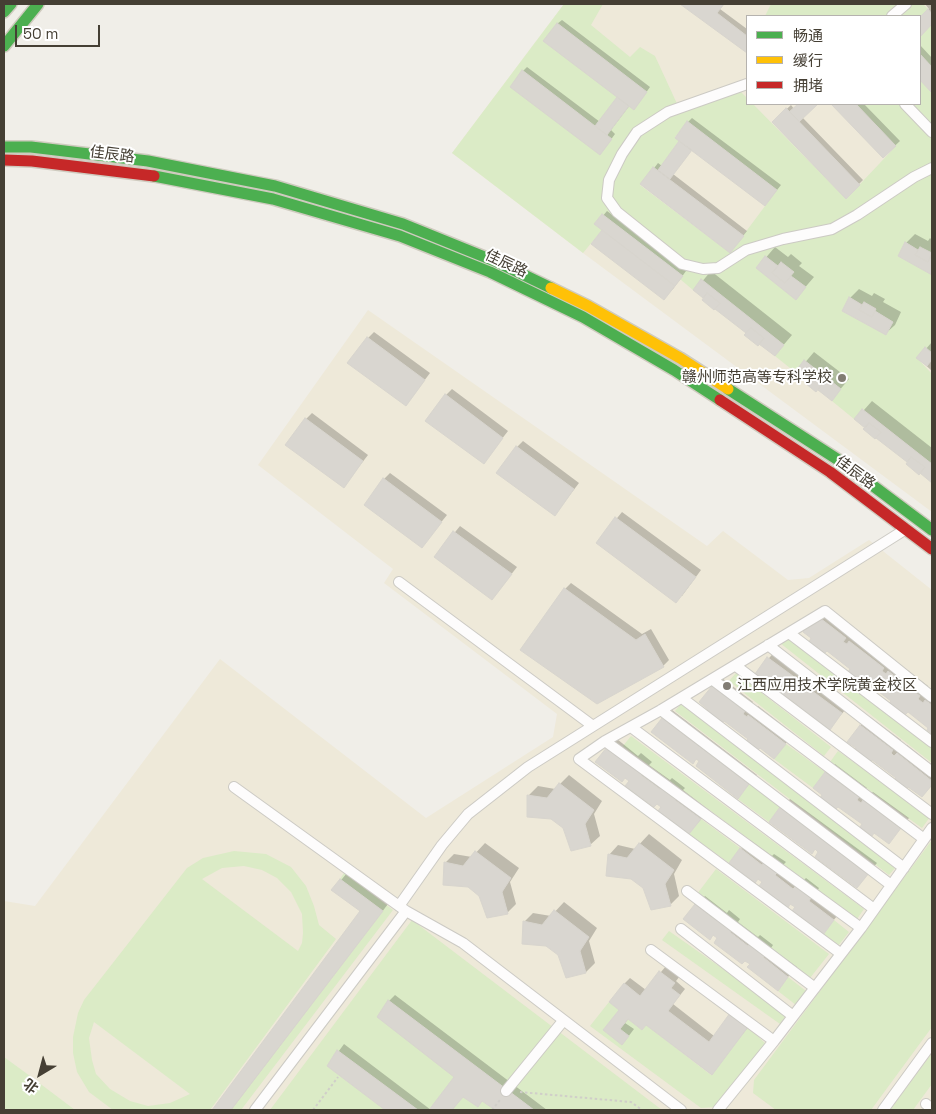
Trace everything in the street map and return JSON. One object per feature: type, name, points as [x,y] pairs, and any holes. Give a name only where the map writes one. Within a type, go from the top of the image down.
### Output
[{"type":"main road","points":[[4,12],[11,4]]},
{"type":"main road","points":[[4,46],[38,4]]},
{"type":"main road","name":"佳辰路","points":[[4,147],[31,147],[148,161],[275,186],[402,224],[497,262],[588,306],[680,358],[840,461],[932,530]]},
{"type":"main road","name":"佳辰路","points":[[4,160],[32,161],[145,174],[273,199],[400,236],[490,272],[582,317],[674,370],[830,472],[932,549]]},
{"type":"street","points":[[893,15],[906,4]]},
{"type":"street","points":[[746,84],[668,112],[637,132],[608,180],[607,198],[617,212],[682,264],[703,268],[718,268],[746,250],[783,239],[832,229],[857,215],[914,176],[932,168]]},
{"type":"street","points":[[907,105],[932,132]]},
{"type":"street","points":[[255,1110],[403,908],[442,845],[468,814],[528,767],[906,529]]},
{"type":"street","points":[[399,582],[593,726]]},
{"type":"street","points":[[840,954],[579,759],[605,741],[713,680],[825,611],[932,697]]},
{"type":"street","points":[[789,633],[932,742]]},
{"type":"street","points":[[768,645],[932,772]]},
{"type":"street","points":[[736,666],[932,814]]},
{"type":"street","points":[[713,680],[924,839]]},
{"type":"street","points":[[682,698],[904,868]]},
{"type":"street","points":[[661,710],[891,885]]},
{"type":"street","points":[[631,727],[874,909]]},
{"type":"street","points":[[605,741],[861,928]]},
{"type":"street","points":[[234,787],[403,908],[463,943],[681,1110]]},
{"type":"street","points":[[718,1110],[861,928],[932,828]]},
{"type":"street","points":[[687,891],[815,988]]},
{"type":"street","points":[[681,929],[793,1016]]},
{"type":"street","points":[[651,950],[774,1041]]},
{"type":"street","points":[[506,1091],[563,1021]]},
{"type":"street","points":[[883,1110],[932,1043]]},
{"type":"path","points":[[313,1110],[338,1077]]},
{"type":"path","points":[[492,1110],[506,1091],[631,1102],[642,1110]]},
{"type":"shaded area","name":"赣州师范高等专科学校","points":[[564,4],[932,4],[932,512],[583,253],[452,153]]},
{"type":"shaded area","name":"江西应用技术学院黄金校区","points":[[368,310],[707,546],[723,531],[788,580],[809,578],[869,540],[932,590],[932,1110],[4,1110],[4,901],[35,906],[220,659],[426,818],[553,737],[557,714],[384,583],[393,569],[258,465]]},
{"type":"green space","name":"赣州师范高等专科学校","points":[[564,4],[603,4],[591,25],[630,57],[640,47],[655,56],[679,108],[736,87],[746,97],[746,105],[754,105],[846,199],[896,146],[857,105],[921,105],[921,81],[932,93],[932,253],[920,247],[918,250],[905,242],[898,256],[932,275],[932,353],[925,348],[917,358],[932,374],[932,464],[863,409],[854,419],[832,401],[841,389],[804,361],[795,372],[775,356],[784,345],[701,280],[693,290],[680,279],[682,276],[602,214],[594,224],[602,230],[583,253],[452,153]],"holes":[[[687,122],[777,190],[730,253],[640,185],[653,167],[658,170],[679,141],[675,137]],[[766,256],[778,266],[781,262],[791,276],[806,287],[796,300],[756,268]],[[849,297],[862,304],[864,302],[876,308],[875,311],[893,322],[886,335],[842,311]]]},
{"type":"green space","points":[[771,4],[923,4],[928,9],[921,16],[766,15]]},
{"type":"green space","points":[[932,24],[932,67],[921,55],[921,36]]},
{"type":"green space","points":[[789,638],[932,747],[932,763],[780,643]]},
{"type":"green space","points":[[736,673],[831,747],[824,756],[729,681]]},
{"type":"green space","points":[[681,704],[895,868],[889,875],[675,711]]},
{"type":"green space","points":[[631,736],[864,909],[857,919],[623,746]]},
{"type":"green space","points":[[786,744],[825,772],[813,788],[774,759]]},
{"type":"green space","points":[[838,751],[930,817],[922,828],[830,762]]},
{"type":"green space","points":[[749,784],[780,807],[769,822],[738,799]]},
{"type":"green space","points":[[701,819],[740,848],[729,863],[689,834]]},
{"type":"green space","points":[[932,840],[932,1027],[871,1110],[776,1110],[753,1093],[754,1080]]},
{"type":"green space","points":[[234,851],[266,854],[291,867],[306,886],[319,925],[336,939],[210,1110],[113,1110],[89,1092],[77,1072],[73,1053],[73,1037],[78,1013],[84,1000],[187,868],[203,858]],"holes":[[[244,866],[262,870],[277,878],[291,892],[302,914],[302,943],[298,951],[202,879],[222,868]],[[94,1022],[190,1094],[170,1103],[148,1106],[130,1101],[110,1089],[96,1074],[92,1060],[89,1038]]]},
{"type":"green space","points":[[716,869],[829,954],[810,978],[697,894]]},
{"type":"green space","points":[[344,873],[393,910],[241,1110],[231,1110],[383,911],[340,879]]},
{"type":"green space","points":[[412,920],[662,1110],[534,1110],[388,1000],[454,1077],[429,1110],[418,1110],[337,1050],[327,1066],[385,1110],[270,1110]]},
{"type":"green space","points":[[834,920],[849,932],[838,946],[823,935]]},
{"type":"green space","points":[[669,931],[787,1014],[780,1024],[662,940]]},
{"type":"green space","points":[[788,977],[806,991],[796,1005],[778,991]]},
{"type":"green space","points":[[609,1002],[619,1010],[603,1030],[622,1044],[620,1029],[628,1019],[642,1030],[646,1025],[711,1075],[748,1027],[766,1044],[716,1107],[701,1108],[590,1026]]},
{"type":"green space","points":[[932,1053],[932,1084],[913,1110],[890,1110]]},
{"type":"green space","points":[[4,1057],[30,1076],[75,1110],[4,1110]]},
{"type":"green space","points":[[463,1097],[478,1107],[482,1101],[495,1110],[452,1110]]},
{"type":"building","points":[[680,4],[724,4],[717,13],[746,35],[746,52]]},
{"type":"building","points":[[928,9],[932,14],[932,24],[921,36],[921,16]]},
{"type":"building","points":[[557,23],[647,92],[634,110],[543,41]]},
{"type":"building","points":[[921,55],[932,67],[932,93],[921,81]]},
{"type":"building","points":[[522,70],[612,139],[600,155],[510,87]]},
{"type":"building","points":[[617,97],[629,106],[607,135],[595,126]]},
{"type":"building","points":[[797,105],[817,105],[799,122],[789,112]]},
{"type":"building","points":[[832,105],[857,105],[896,146],[883,158]]},
{"type":"building","points":[[786,108],[860,185],[846,199],[772,122]]},
{"type":"building","points":[[687,121],[777,190],[765,206],[675,138]]},
{"type":"building","points":[[679,141],[692,150],[670,179],[658,170]]},
{"type":"building","points":[[653,167],[744,236],[730,253],[640,184]]},
{"type":"building","points":[[602,214],[683,276],[675,286],[594,224]]},
{"type":"building","points":[[602,230],[675,286],[664,300],[591,244]]},
{"type":"building","points":[[905,242],[918,250],[915,255],[928,262],[932,257],[932,275],[898,256]]},
{"type":"building","points":[[920,247],[932,253],[928,262],[915,255]]},
{"type":"building","points":[[765,256],[778,266],[772,273],[785,283],[791,276],[806,287],[796,300],[756,268]]},
{"type":"building","points":[[781,262],[794,272],[785,283],[772,273]]},
{"type":"building","points":[[701,279],[784,345],[775,356],[759,344],[764,338],[751,328],[746,333],[715,309],[720,303],[707,293],[703,298],[693,290]]},
{"type":"building","points":[[707,293],[720,303],[714,310],[702,300]]},
{"type":"building","points":[[849,297],[862,305],[859,310],[872,317],[875,311],[893,322],[886,335],[842,311]]},
{"type":"building","points":[[864,302],[876,309],[872,317],[859,310]]},
{"type":"building","points":[[751,328],[764,338],[758,346],[744,335]]},
{"type":"building","points":[[367,337],[425,380],[406,406],[347,363]]},
{"type":"building","points":[[925,347],[932,353],[932,362],[927,366],[916,358]]},
{"type":"building","points":[[804,360],[841,389],[832,401],[818,390],[822,384],[811,375],[806,381],[795,372]]},
{"type":"building","points":[[811,375],[822,384],[816,392],[805,383]]},
{"type":"building","points":[[445,394],[503,438],[484,464],[425,421]]},
{"type":"building","points":[[862,409],[932,464],[932,483],[920,473],[925,467],[911,457],[907,462],[876,438],[881,432],[869,423],[865,428],[854,419]]},
{"type":"building","points":[[305,418],[363,461],[344,488],[285,445]]},
{"type":"building","points":[[869,423],[881,432],[875,439],[863,429]]},
{"type":"building","points":[[516,446],[574,489],[555,516],[496,473]]},
{"type":"building","points":[[911,457],[925,467],[919,475],[906,464]]},
{"type":"building","points":[[383,478],[442,522],[422,548],[364,505]]},
{"type":"building","points":[[615,517],[696,577],[676,603],[596,543]]},
{"type":"building","points":[[453,531],[512,574],[492,600],[434,557]]},
{"type":"building","points":[[564,588],[636,640],[645,634],[664,667],[597,704],[520,650]]},
{"type":"building","points":[[816,615],[846,638],[843,642],[847,644],[849,641],[884,668],[882,671],[886,674],[888,671],[920,696],[918,699],[923,703],[925,700],[932,705],[932,734],[927,730],[928,728],[908,712],[905,715],[889,703],[891,701],[848,672],[850,669],[827,651],[824,654],[809,642],[811,638],[803,632]]},
{"type":"building","points":[[767,657],[801,682],[798,685],[802,688],[804,685],[842,713],[830,730],[816,719],[813,722],[802,712],[804,710],[780,692],[777,694],[762,683],[764,680],[755,674]]},
{"type":"building","points":[[712,686],[745,711],[743,714],[747,717],[748,715],[786,744],[774,759],[760,748],[758,750],[746,741],[748,739],[724,721],[722,723],[707,712],[708,710],[699,702]]},
{"type":"building","points":[[662,718],[749,784],[738,799],[696,766],[699,761],[696,759],[693,764],[651,732]]},
{"type":"building","points":[[860,725],[893,750],[891,753],[894,756],[897,753],[932,781],[932,785],[922,797],[908,787],[906,789],[894,780],[896,778],[872,760],[870,762],[854,751],[856,748],[847,742]]},
{"type":"building","points":[[607,747],[644,772],[641,775],[660,789],[662,786],[677,798],[675,800],[701,819],[689,834],[658,811],[661,807],[657,804],[654,807],[625,786],[629,781],[625,778],[622,782],[595,762]]},
{"type":"building","points":[[825,772],[859,797],[857,800],[861,803],[863,800],[901,828],[889,844],[874,833],[872,836],[860,827],[862,824],[838,807],[836,809],[820,798],[822,795],[813,788]]},
{"type":"building","points":[[559,783],[594,810],[585,824],[591,846],[571,851],[563,828],[551,819],[527,817],[527,795],[547,798]]},
{"type":"building","points":[[780,807],[869,873],[857,888],[815,857],[818,852],[815,849],[812,854],[769,822]]},
{"type":"building","points":[[639,843],[674,870],[665,884],[671,906],[651,910],[643,888],[631,879],[606,876],[608,854],[627,858]]},
{"type":"building","points":[[740,848],[762,865],[764,862],[778,872],[775,875],[793,889],[796,886],[811,898],[809,901],[834,920],[823,935],[792,911],[795,907],[790,904],[788,908],[759,886],[762,882],[758,879],[755,883],[729,863]]},
{"type":"building","points":[[475,851],[511,878],[502,892],[508,914],[487,918],[479,896],[468,887],[443,885],[444,862],[463,866]]},
{"type":"building","points":[[340,879],[383,911],[231,1110],[212,1110],[360,911],[331,890]]},
{"type":"building","points":[[695,904],[717,921],[719,919],[732,929],[730,932],[748,946],[750,943],[765,955],[763,957],[788,977],[778,991],[747,967],[750,964],[745,961],[742,964],[714,943],[717,938],[713,935],[710,940],[683,919]]},
{"type":"building","points":[[554,910],[589,937],[580,951],[586,973],[566,978],[558,955],[546,946],[522,944],[523,921],[542,925]]},
{"type":"building","points":[[659,971],[675,983],[671,988],[680,995],[668,1011],[709,1042],[730,1013],[748,1027],[712,1075],[646,1025],[642,1030],[628,1019],[620,1029],[629,1036],[622,1045],[603,1030],[619,1010],[609,1002],[624,983],[640,996]]},
{"type":"building","points":[[388,1000],[534,1110],[495,1110],[482,1101],[478,1107],[463,1097],[452,1110],[429,1110],[454,1077],[377,1017]]},
{"type":"building","points":[[337,1050],[418,1110],[385,1110],[327,1066]]},
{"type":"traffic: fast","points":[[4,12],[11,4]]},
{"type":"traffic: fast","points":[[4,46],[38,4]]},
{"type":"traffic: fast","points":[[4,147],[31,147],[148,161],[275,186],[403,224],[497,262],[551,288]]},
{"type":"traffic: fast","points":[[154,176],[273,199],[400,236],[490,272],[583,317],[674,370],[720,400]]},
{"type":"traffic: fast","points":[[728,389],[840,461],[932,530]]},
{"type":"traffic: slow","points":[[551,288],[588,306],[680,358],[728,389]]},
{"type":"traffic: jam","points":[[4,160],[32,161],[154,176]]},
{"type":"traffic: jam","points":[[720,400],[830,472],[932,549]]},
{"type":"place","name":"赣州师范高等专科学校","points":[[842,378]]},
{"type":"place","name":"江西应用技术学院黄金校区","points":[[727,686]]}]
